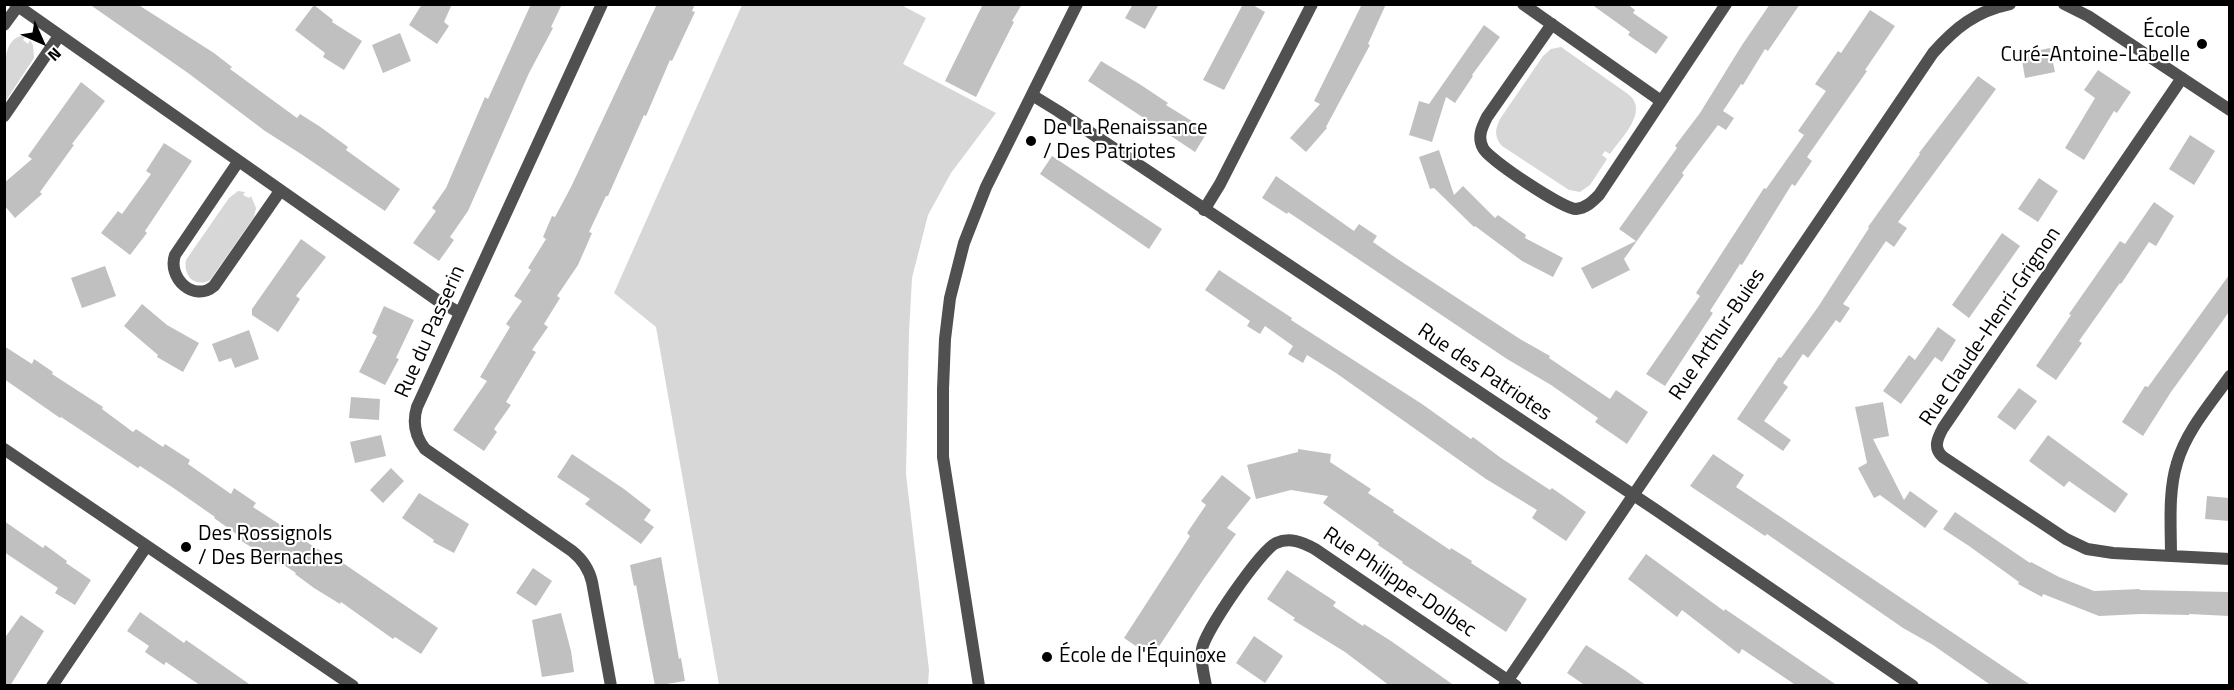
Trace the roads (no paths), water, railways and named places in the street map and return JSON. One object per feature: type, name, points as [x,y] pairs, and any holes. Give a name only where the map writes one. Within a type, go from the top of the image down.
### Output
[{"type":"street","name":"Rue du Passerin","points":[[602,4],[415,413],[414,426],[418,438],[430,453],[582,559],[592,582],[611,686]]},
{"type":"street","points":[[979,686],[943,457],[945,339],[950,298],[964,243],[987,187],[1077,4]]},
{"type":"street","points":[[1204,210],[1220,184],[1312,4]]},
{"type":"street","points":[[1523,4],[1661,101]]},
{"type":"street","points":[[1552,24],[1482,126],[1481,146],[1495,161],[1561,204],[1572,208],[1584,207],[1599,195],[1726,4]]},
{"type":"street","points":[[1973,10],[2010,4]]},
{"type":"street","points":[[2064,4],[2088,16],[2229,110]]},
{"type":"street","points":[[4,25],[17,5],[436,300],[460,313]]},
{"type":"street","name":"Rue Arthur-Buies","points":[[1509,684],[1632,495],[1933,54],[1973,10]]},
{"type":"street","points":[[4,116],[59,36]]},
{"type":"street","name":"Rue Claude-Henri-Grignon","points":[[2182,78],[1943,428],[1936,445],[1943,457],[2073,543],[2113,553],[2229,559]]},
{"type":"street","name":"Rue des Patriotes","points":[[1032,95],[1632,495],[1913,686]]},
{"type":"street","points":[[238,162],[175,255],[173,264],[175,274],[188,288],[201,292],[214,286],[280,191]]},
{"type":"street","points":[[2170,556],[2176,464],[2191,432],[2229,376]]},
{"type":"street","points":[[4,449],[353,686]]},
{"type":"street","name":"Rue Philippe-Dolbec","points":[[1206,686],[1201,657],[1207,636],[1259,557],[1270,547],[1289,540],[1302,542],[1315,549],[1509,684]]},
{"type":"street","points":[[52,686],[146,547]]},
{"type":"place","name":"École Curé-Antoine-Labelle","points":[[2202,44]]},
{"type":"place","name":"De La Renaissance / Des Patriotes","points":[[1031,141]]},
{"type":"place","name":"Des Rossignols / Des Bernaches","points":[[186,547]]},
{"type":"place","name":"École de l'Équinoxe","points":[[1047,657]]}]
